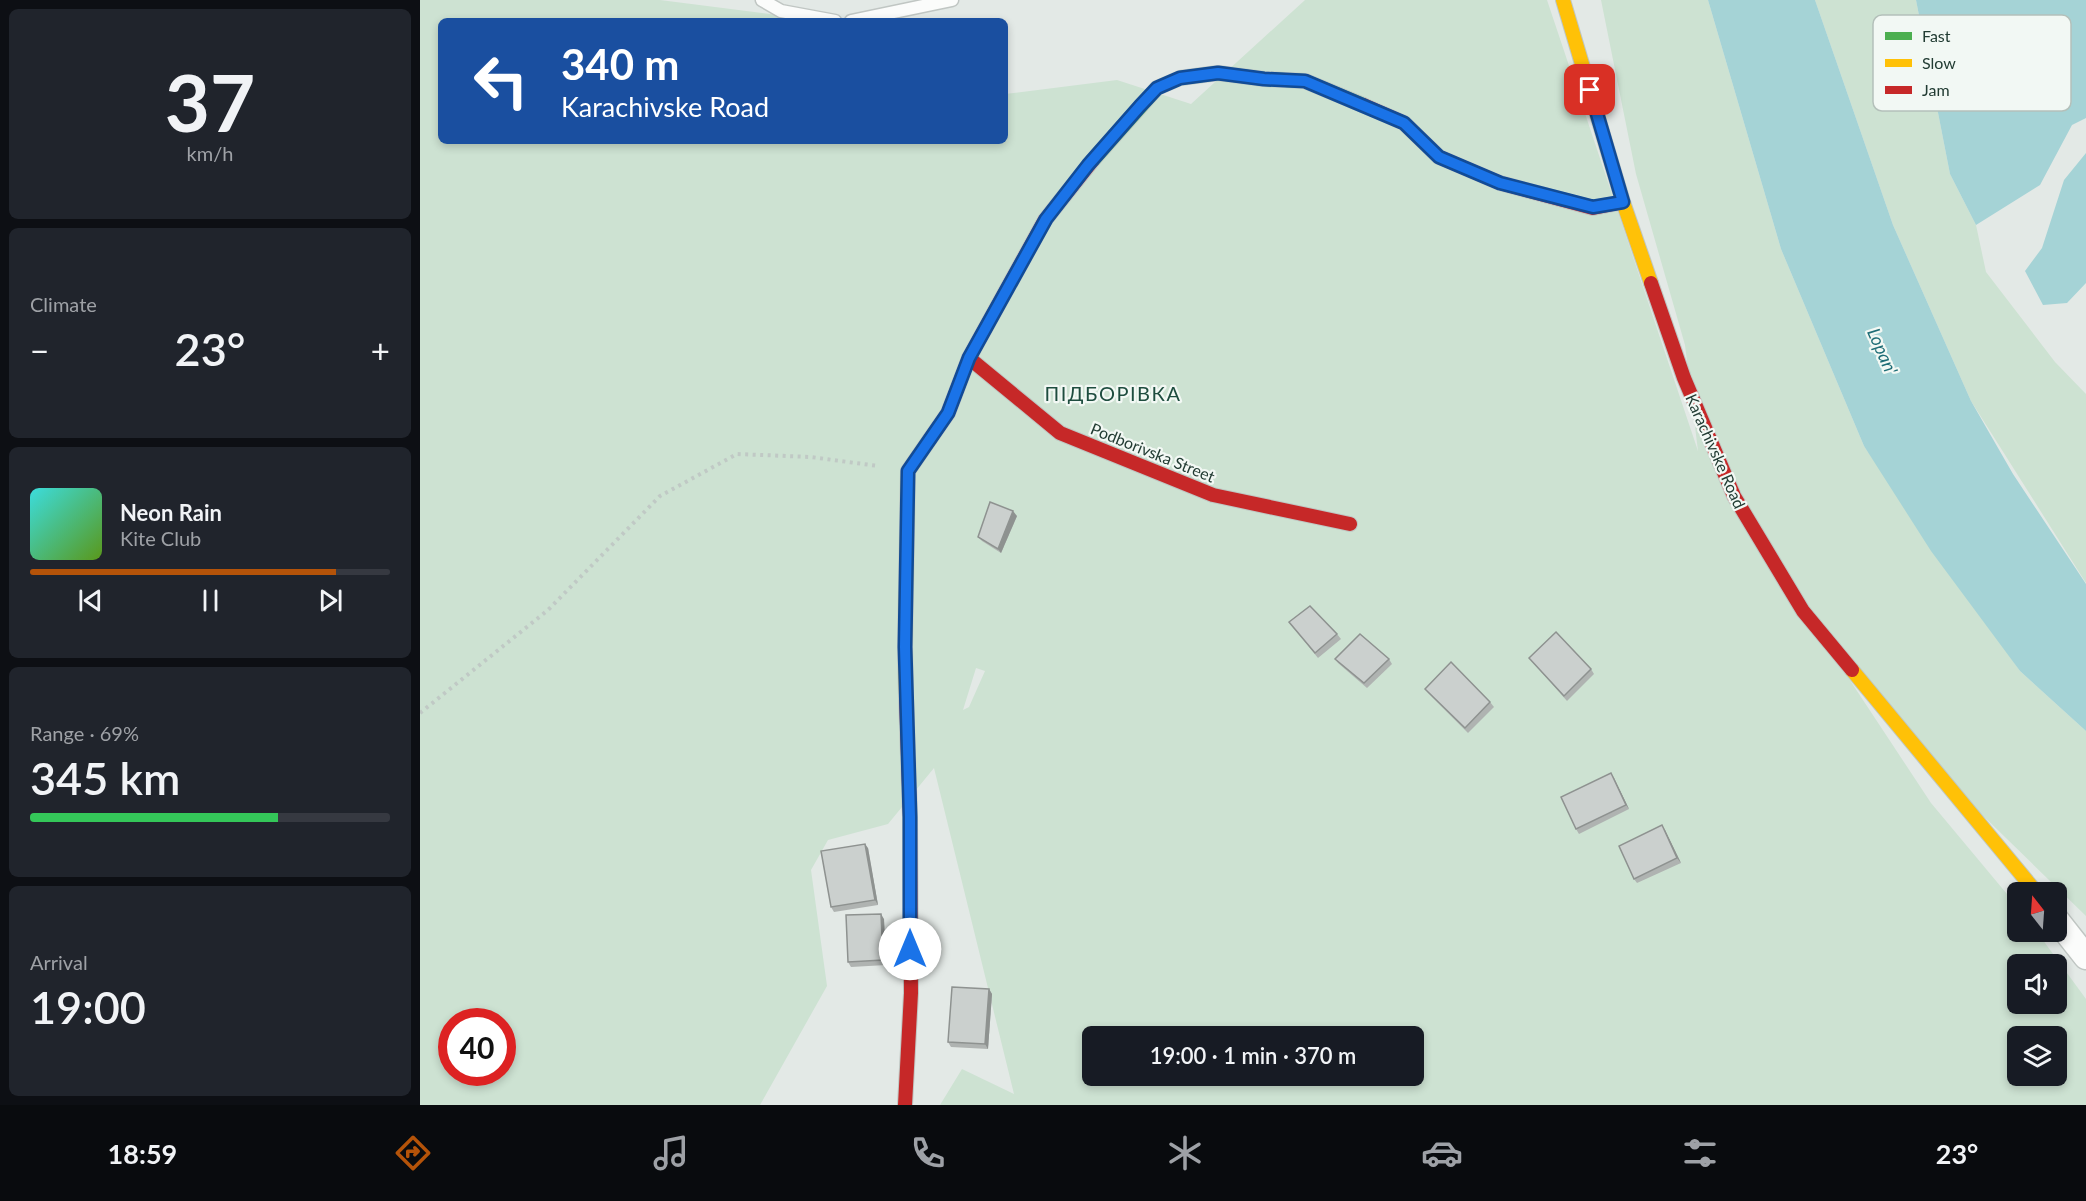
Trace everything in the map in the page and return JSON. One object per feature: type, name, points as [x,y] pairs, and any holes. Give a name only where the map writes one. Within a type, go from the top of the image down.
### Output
[{"type":"street","name":"Karachivske Road","points":[[1563,0],[1623,202],[1684,378],[1729,486],[1803,610],[2028,882]]},
{"type":"street","points":[[905,1105],[911,993],[910,817],[905,647],[908,471],[948,413],[969,358],[1046,219],[1088,165],[1157,88],[1180,78],[1218,73],[1305,81],[1404,123],[1439,157],[1500,183],[1593,207],[1623,202]]},
{"type":"street","name":"Podborivska Street","points":[[969,358],[1060,433],[1213,495],[1350,524]]},
{"type":"street","points":[[2067,933],[2086,957]]},
{"type":"lane","points":[[762,0],[781,11],[819,18]]},
{"type":"lane","points":[[865,18],[952,0]]},
{"type":"path","points":[[420,713],[548,610],[660,495],[737,454],[811,457],[908,471]]},
{"type":"green space","points":[[420,0],[660,0],[788,18],[438,18],[438,144],[1008,144],[1008,94],[1117,80],[1191,104],[1305,0],[1547,0],[1698,451],[1685,345],[1636,174],[1601,0],[1708,0],[1781,249],[1864,446],[2020,671],[2086,731],[2086,916],[2067,897],[2067,882],[2051,882],[1933,767],[1791,591],[1931,803],[2007,894],[2007,942],[2044,942],[2053,954],[2007,954],[2007,1014],[2067,1014],[2067,973],[2086,999],[2086,1105],[940,1105],[962,1069],[1014,1094],[934,768],[888,824],[828,840],[811,870],[827,986],[760,1105],[420,1105]],"holes":[[[976,668],[985,671],[969,707],[963,710]]]},
{"type":"green space","points":[[1815,0],[1916,0],[1919,15],[1873,15],[1873,111],[1938,111],[1950,174],[1976,225],[1986,272],[2055,362],[2086,394],[2086,583],[1971,401],[1893,225]]},
{"type":"water","name":"Lopan'","points":[[1708,0],[1815,0],[1893,225],[1971,401],[2013,474],[2086,584],[2086,731],[2020,671],[1931,551],[1864,446],[1781,249]]},
{"type":"water","points":[[1916,0],[2086,0],[2086,118],[2072,125],[2040,185],[1976,225],[1950,174],[1938,111],[2071,111],[2071,15],[1919,15]]},
{"type":"water","points":[[2086,153],[2086,283],[2067,303],[2043,305],[2025,271],[2042,248],[2064,180]]},
{"type":"building","points":[[990,502],[1013,511],[998,549],[978,537]]},
{"type":"building","points":[[1310,606],[1337,634],[1315,653],[1289,622]]},
{"type":"building","points":[[1556,632],[1591,669],[1564,696],[1529,658]]},
{"type":"building","points":[[1360,634],[1389,659],[1364,683],[1335,659]]},
{"type":"building","points":[[1451,662],[1490,702],[1465,728],[1425,689]]},
{"type":"building","points":[[1611,773],[1626,805],[1576,829],[1561,797]]},
{"type":"building","points":[[1662,825],[1677,858],[1634,879],[1619,846]]},
{"type":"building","points":[[865,844],[875,900],[831,907],[821,851]]},
{"type":"building","points":[[881,914],[883,960],[848,962],[846,915]]},
{"type":"building","points":[[952,987],[989,989],[985,1044],[948,1042]]},
{"type":"traffic: fast","points":[[1093,160],[1157,88],[1180,78],[1218,73],[1305,81],[1363,105]]},
{"type":"traffic: slow","points":[[1563,0],[1623,202],[1651,283]]},
{"type":"traffic: slow","points":[[906,695],[908,471],[930,439]]},
{"type":"traffic: slow","points":[[1852,670],[2028,882]]},
{"type":"traffic: jam","points":[[1363,105],[1404,123],[1439,157],[1500,183],[1593,208],[1623,202]]},
{"type":"traffic: jam","points":[[930,439],[948,413],[969,358],[1045,220],[1093,160]]},
{"type":"traffic: jam","points":[[1651,283],[1684,378],[1734,496],[1803,611],[1852,670]]},
{"type":"traffic: jam","points":[[969,358],[1060,433],[1213,495],[1350,524]]},
{"type":"traffic: jam","points":[[905,1105],[911,993],[910,817],[906,695]]},
{"type":"district","name":"ПІДБОРІВКА","points":[[1113,393]]},
{"type":"route","points":[[910,949],[910,817],[905,647],[908,471],[948,413],[969,358],[1046,219],[1088,165],[1157,88],[1180,78],[1218,73],[1305,81],[1404,123],[1439,157],[1500,183],[1593,207],[1623,202],[1590,90]]}]
